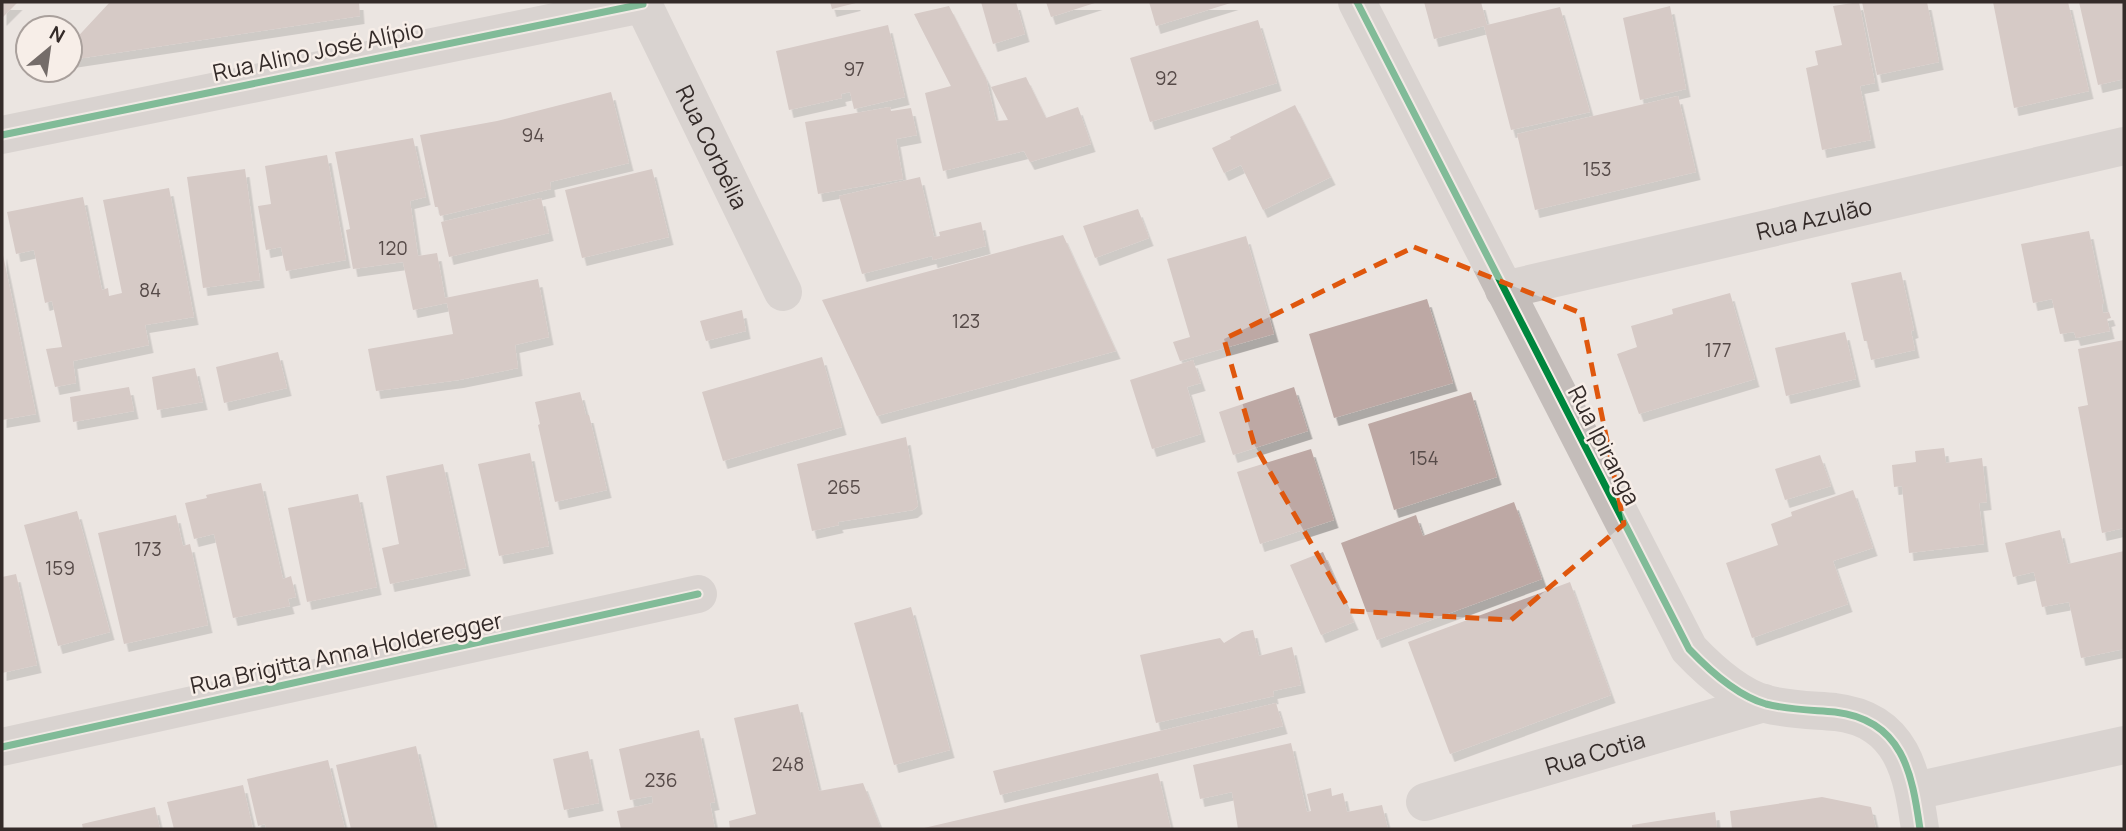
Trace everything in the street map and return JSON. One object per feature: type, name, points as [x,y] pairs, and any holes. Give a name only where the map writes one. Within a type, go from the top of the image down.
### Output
[{"type":"street","name":"Rua Ipiranga","points":[[1357,2],[1689,649],[1708,669],[1764,703],[1866,719],[1890,738],[1906,761],[1915,791],[1920,829]]},
{"type":"street","name":"Rua Alino José Alípio","points":[[2,135],[642,3]]},
{"type":"street","name":"Rua Corbélia","points":[[642,3],[783,292]]},
{"type":"street","name":"Rua Azulão","points":[[1504,289],[2124,146]]},
{"type":"street","name":"Rua Brigitta Anna Holderegger","points":[[2,747],[698,594]]},
{"type":"street","name":"Rua Cotia","points":[[1425,802],[1764,703]]},
{"type":"street","points":[[1915,791],[2124,745]]},
{"type":"highlighted area","points":[[1414,247],[1581,313],[1624,524],[1511,620],[1350,611],[1254,444],[1224,339]]},
{"type":"building","points":[[2,2],[18,2],[2,18]]},
{"type":"building","points":[[110,2],[359,2],[360,16],[84,58],[84,30]]},
{"type":"building","points":[[830,2],[856,2],[856,3],[832,9]]},
{"type":"building","points":[[981,2],[1016,2],[1025,34],[993,44]]},
{"type":"building","points":[[1046,2],[1098,2],[1051,17]]},
{"type":"building","points":[[1149,2],[1234,2],[1156,26]]},
{"type":"building","points":[[1424,2],[1481,2],[1487,25],[1560,7],[1590,112],[1511,130],[1484,26],[1434,39]]},
{"type":"building","points":[[1859,2],[1875,83],[1860,86],[1871,140],[1822,150],[1806,68],[1818,65],[1815,51],[1842,45],[1833,6]]},
{"type":"building","points":[[1862,2],[1927,2],[1939,62],[1877,75]]},
{"type":"building","points":[[1993,2],[2068,2],[2089,91],[2014,108]]},
{"type":"building","points":[[2079,2],[2124,2],[2124,79],[2098,85]]},
{"type":"building","points":[[949,6],[986,78],[996,121],[1008,120],[991,87],[1026,77],[1046,118],[1078,107],[1091,144],[1030,162],[1024,151],[943,171],[925,93],[951,86],[914,14]]},
{"type":"building","points":[[1670,6],[1686,89],[1640,100],[1623,18]]},
{"type":"building","points":[[1258,20],[1277,83],[1150,122],[1130,58]]},
{"type":"building","points":[[888,25],[905,97],[854,109],[850,92],[841,94],[842,98],[789,110],[776,51]]},
{"type":"building","points":[[611,92],[629,163],[550,182],[551,189],[440,216],[438,207],[435,207],[420,135],[497,121]]},
{"type":"building","points":[[1678,96],[1696,172],[1535,210],[1517,134]]},
{"type":"building","points":[[1295,105],[1331,177],[1263,210],[1241,165],[1224,173],[1212,148]]},
{"type":"building","points":[[890,107],[891,111],[911,108],[917,135],[896,139],[903,179],[818,194],[805,122]]},
{"type":"building","points":[[413,138],[426,197],[410,201],[418,256],[437,253],[445,298],[538,279],[549,337],[515,345],[518,368],[459,380],[376,391],[368,349],[453,334],[447,303],[413,310],[403,262],[353,269],[346,230],[350,229],[335,152]]},
{"type":"building","points":[[327,155],[346,260],[286,271],[281,247],[266,250],[258,206],[271,204],[265,166]]},
{"type":"building","points":[[245,169],[260,280],[203,288],[187,177]]},
{"type":"building","points":[[652,169],[669,237],[582,258],[565,190]]},
{"type":"building","points":[[920,177],[934,237],[940,236],[939,232],[981,222],[986,246],[933,260],[932,256],[862,274],[839,196]]},
{"type":"building","points":[[169,188],[194,317],[145,325],[149,345],[73,361],[76,383],[55,387],[46,349],[62,347],[52,301],[45,303],[34,250],[16,254],[7,212],[83,197],[102,290],[108,288],[109,296],[122,293],[103,200]]},
{"type":"building","points":[[541,198],[549,233],[449,257],[441,222]]},
{"type":"building","points":[[1138,209],[1149,238],[1095,258],[1083,226]]},
{"type":"building","points":[[2089,231],[2104,304],[2103,313],[2109,312],[2111,318],[2107,319],[2110,331],[2076,338],[2074,332],[2060,334],[2052,299],[2033,303],[2021,244]]},
{"type":"building","points":[[1063,235],[1116,351],[877,416],[822,300]]},
{"type":"building","points":[[1246,236],[1274,334],[1180,361],[1173,342],[1190,337],[1167,259]]},
{"type":"building","points":[[2,250],[36,414],[2,420]]},
{"type":"building","points":[[1901,272],[1914,330],[1911,331],[1915,350],[1871,360],[1851,283]]},
{"type":"building","points":[[1730,293],[1755,379],[1639,414],[1617,354],[1637,347],[1631,326],[1673,314],[1672,309]]},
{"type":"building","points":[[1427,299],[1453,383],[1334,418],[1309,334]]},
{"type":"building","points":[[742,310],[746,331],[706,341],[700,321]]},
{"type":"building","points":[[1845,332],[1856,379],[1786,396],[1775,348]]},
{"type":"building","points":[[2124,340],[2124,528],[2102,533],[2078,407],[2088,405],[2078,349]]},
{"type":"building","points":[[278,352],[287,388],[224,403],[216,367]]},
{"type":"building","points":[[822,357],[842,427],[723,461],[702,392]]},
{"type":"building","points":[[1193,360],[1201,383],[1187,387],[1201,434],[1152,449],[1130,380]]},
{"type":"building","points":[[195,368],[203,402],[157,410],[152,377]]},
{"type":"building","points":[[129,387],[134,411],[73,422],[70,397]]},
{"type":"building","points":[[1294,387],[1308,431],[1233,455],[1219,412]]},
{"type":"building","points":[[580,392],[586,415],[589,415],[607,490],[555,502],[535,402]]},
{"type":"building","points":[[1471,392],[1497,477],[1394,510],[1368,424]]},
{"type":"building","points":[[906,437],[918,506],[913,510],[838,522],[839,525],[812,531],[797,464]]},
{"type":"building","points":[[1944,448],[1946,463],[1982,458],[1987,502],[1979,503],[1984,544],[1909,553],[1902,486],[1894,487],[1892,465],[1916,462],[1915,451]]},
{"type":"building","points":[[1311,449],[1334,520],[1260,544],[1237,472]]},
{"type":"building","points":[[530,453],[549,546],[499,556],[478,464]]},
{"type":"building","points":[[1820,455],[1831,486],[1785,500],[1775,469]]},
{"type":"building","points":[[443,464],[466,568],[390,584],[382,548],[399,544],[386,476]]},
{"type":"building","points":[[261,483],[283,579],[291,576],[296,597],[288,599],[290,606],[233,618],[214,534],[194,539],[185,503],[207,498],[206,495]]},
{"type":"building","points":[[1853,490],[1873,548],[1833,561],[1848,604],[1752,638],[1726,563],[1778,545],[1771,524],[1792,516],[1791,512]]},
{"type":"building","points":[[358,494],[377,587],[307,602],[288,508]]},
{"type":"building","points":[[1514,502],[1542,579],[1377,640],[1341,543],[1416,515],[1423,536]]},
{"type":"building","points":[[77,511],[110,632],[58,646],[24,525]]},
{"type":"building","points":[[176,515],[183,546],[190,544],[208,625],[124,644],[98,533]]},
{"type":"building","points":[[2060,530],[2068,564],[2124,551],[2124,649],[2081,658],[2069,602],[2042,607],[2034,572],[2013,577],[2005,543]]},
{"type":"building","points":[[1323,552],[1354,622],[1321,635],[1290,565]]},
{"type":"building","points":[[16,574],[37,665],[2,673],[2,577]]},
{"type":"building","points":[[1570,582],[1611,695],[1450,754],[1408,642]]},
{"type":"building","points":[[911,607],[950,750],[894,765],[854,623]]},
{"type":"building","points":[[1253,630],[1259,656],[1292,647],[1301,685],[1273,691],[1274,696],[1156,723],[1140,655],[1220,638],[1224,643],[1242,632]]},
{"type":"building","points":[[1276,703],[1283,726],[1000,795],[993,771]]},
{"type":"building","points":[[798,704],[819,791],[863,783],[881,829],[730,829],[729,821],[756,814],[734,718]]},
{"type":"building","points":[[699,730],[715,802],[710,803],[715,829],[621,829],[617,811],[653,803],[652,796],[630,800],[619,749]]},
{"type":"building","points":[[1291,743],[1307,812],[1311,811],[1307,794],[1331,788],[1332,796],[1343,793],[1347,812],[1382,805],[1388,829],[1238,829],[1232,792],[1200,799],[1193,765]]},
{"type":"building","points":[[416,746],[435,829],[351,829],[336,765]]},
{"type":"building","points":[[588,751],[599,803],[564,810],[553,759]]},
{"type":"building","points":[[328,760],[345,829],[266,829],[265,824],[258,826],[247,779]]},
{"type":"building","points":[[1158,773],[1171,829],[924,829],[924,828]]},
{"type":"building","points":[[243,785],[253,829],[174,829],[167,802]]},
{"type":"building","points":[[1822,797],[1871,807],[1876,829],[1732,829],[1730,811]]},
{"type":"building","points":[[155,807],[160,829],[83,829],[82,824]]},
{"type":"building","points":[[1715,812],[1717,829],[1632,829],[1632,825]]},
{"type":"cycle path","points":[[1357,2],[1689,649],[1724,681],[1755,700],[1783,708],[1835,712],[1858,717],[1876,726],[1890,738],[1908,769],[1920,829]]},
{"type":"cycle path","points":[[2,135],[643,4]]},
{"type":"cycle path","points":[[2,747],[698,594]]}]
